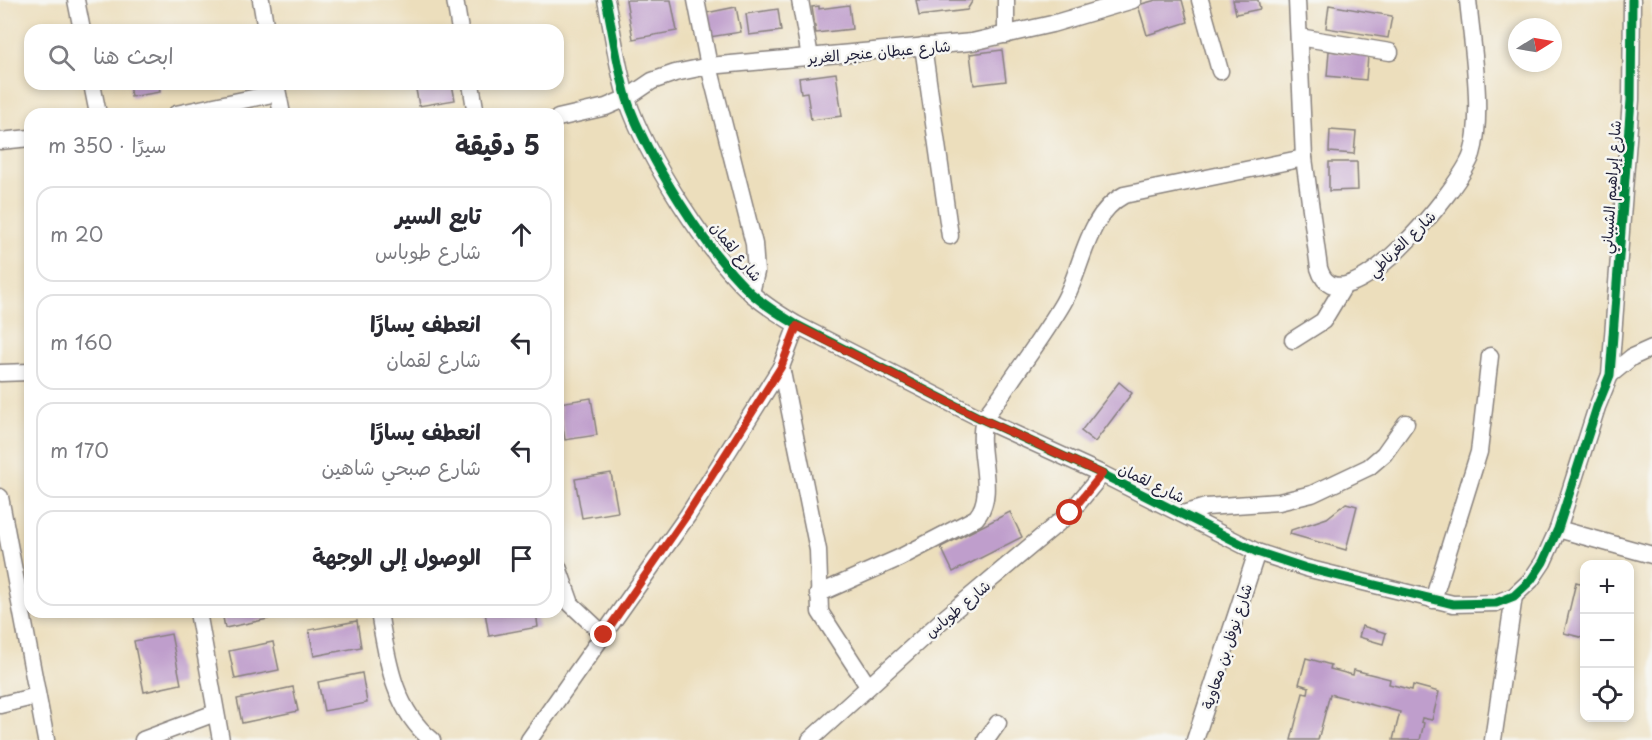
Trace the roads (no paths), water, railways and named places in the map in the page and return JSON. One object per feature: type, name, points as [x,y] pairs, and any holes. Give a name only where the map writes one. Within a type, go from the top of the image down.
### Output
[{"type":"street","points":[[76,0],[81,24]]},
{"type":"street","points":[[261,0],[265,24]]},
{"type":"street","points":[[454,0],[459,24]]},
{"type":"street","name":"شارع لقمان","points":[[606,0],[627,98],[654,158],[710,245],[751,293],[797,326],[984,420],[1102,474],[1257,552],[1306,568],[1453,604],[1481,604],[1514,596]]},
{"type":"street","points":[[696,0],[709,66],[754,244],[756,272],[751,293]]},
{"type":"street","points":[[800,0],[810,57]]},
{"type":"street","points":[[1006,0],[1006,35]]},
{"type":"street","name":"شارع عبطان عنجر الغرير","points":[[564,117],[606,107],[627,98],[652,81],[675,73],[709,66],[972,42],[1006,35],[1133,0]]},
{"type":"street","points":[[1200,0],[1220,71]]},
{"type":"street","points":[[1293,340],[1323,321],[1344,286],[1328,284],[1322,278],[1304,158],[1297,0]]},
{"type":"street","name":"شارع الغرناطي","points":[[1344,286],[1369,274],[1412,236],[1451,193],[1467,167],[1474,139],[1476,99],[1468,0]]},
{"type":"street","name":"شارع إبراهيم الشيباني","points":[[1610,375],[1630,100],[1632,0]]},
{"type":"street","points":[[1299,37],[1390,52]]},
{"type":"street","points":[[923,46],[950,236]]},
{"type":"street","points":[[93,90],[97,108]]},
{"type":"street","points":[[199,108],[269,90]]},
{"type":"street","points":[[277,90],[281,108]]},
{"type":"street","points":[[472,90],[475,108]]},
{"type":"street","points":[[0,141],[24,139]]},
{"type":"street","points":[[818,594],[899,558],[976,518],[984,506],[984,420],[1063,303],[1098,218],[1112,201],[1124,195],[1304,158]]},
{"type":"street","points":[[529,740],[687,515],[781,367],[797,326]]},
{"type":"street","points":[[1492,740],[1514,596],[1531,580],[1543,562],[1558,529],[1597,407],[1610,375],[1632,357],[1652,348]]},
{"type":"street","points":[[1433,600],[1479,452],[1490,356]]},
{"type":"street","points":[[781,367],[818,550],[820,612],[868,686]]},
{"type":"street","points":[[0,373],[24,372]]},
{"type":"street","points":[[1183,514],[1206,507],[1279,502],[1312,494],[1369,467],[1384,454],[1406,423]]},
{"type":"street","name":"شارع طوباس","points":[[810,740],[868,686],[1070,513],[1102,474]]},
{"type":"street","points":[[0,497],[46,740]]},
{"type":"street","points":[[1558,529],[1652,555]]},
{"type":"street","name":"شارع نوفل بن معاوية","points":[[1195,740],[1257,552]]},
{"type":"street","points":[[564,584],[571,604],[604,635]]},
{"type":"street","points":[[199,618],[221,740]]},
{"type":"street","points":[[380,618],[395,687],[405,712],[421,732],[432,740]]},
{"type":"street","points":[[0,705],[37,696]]},
{"type":"street","points":[[143,740],[215,713]]},
{"type":"street","points":[[986,740],[998,723]]}]
